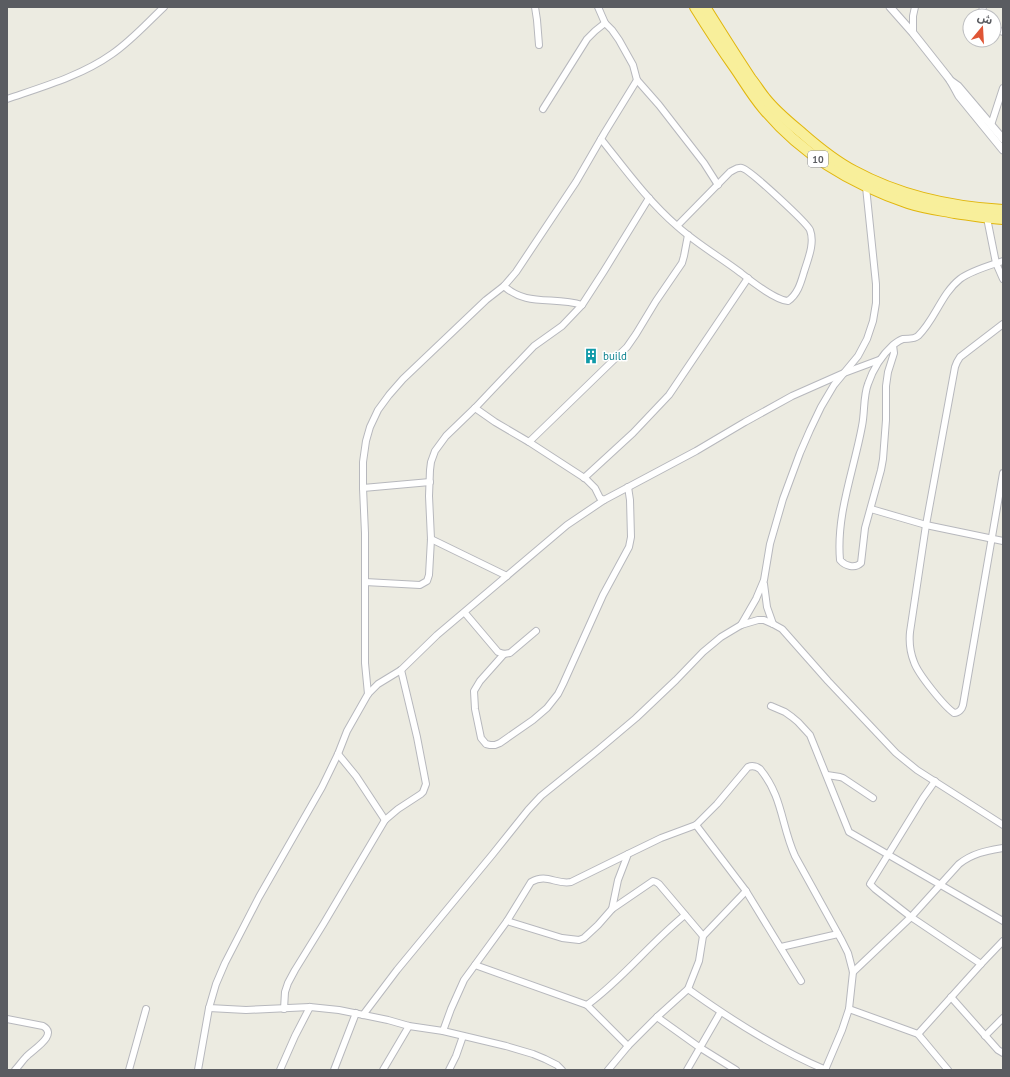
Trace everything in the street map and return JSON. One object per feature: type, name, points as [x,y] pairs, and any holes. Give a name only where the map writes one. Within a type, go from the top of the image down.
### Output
[{"type":"highway","name":"10","points":[[695,7],[763,108],[779,126],[809,153],[841,174],[866,187],[909,203],[938,210],[987,218],[1003,219]]},
{"type":"highway","name":"10","points":[[705,7],[738,59],[766,99],[787,121],[838,162],[873,181],[912,195],[961,206],[1003,210]]},
{"type":"street","points":[[7,99],[45,86],[78,72],[105,58],[125,44],[164,7]]},
{"type":"street","points":[[535,7],[539,45]]},
{"type":"street","points":[[598,7],[606,24],[619,40],[633,65],[637,80],[659,105],[704,163],[718,185]]},
{"type":"street","points":[[890,7],[913,33],[951,81],[958,86],[1003,139]]},
{"type":"street","points":[[913,33],[913,16],[915,7]]},
{"type":"street","points":[[543,109],[587,39],[595,31],[606,24]]},
{"type":"street","points":[[368,694],[365,663],[365,533],[363,462],[370,427],[378,410],[403,379],[486,300],[504,286],[516,272],[576,182],[637,80]]},
{"type":"street","points":[[951,81],[959,96],[1003,150]]},
{"type":"street","points":[[991,125],[1003,88]]},
{"type":"street","points":[[601,139],[649,198],[677,226],[688,235],[748,278],[783,300],[788,300],[796,293],[809,257],[811,240],[809,227],[759,180],[744,169],[735,169],[721,181],[677,226]]},
{"type":"street","points":[[773,624],[765,598],[764,580],[770,544],[783,499],[800,453],[821,407],[834,385],[858,356],[867,339],[873,321],[876,303],[876,284],[866,187]]},
{"type":"street","points":[[365,582],[420,585],[427,581],[429,575],[431,539],[429,496],[431,462],[435,451],[446,436],[534,346],[562,326],[582,304],[612,260],[649,198]]},
{"type":"street","points":[[987,218],[996,263],[1003,279]]},
{"type":"street","points":[[529,442],[627,347],[682,263],[688,235]]},
{"type":"street","points":[[893,346],[894,354],[888,372],[886,386],[886,420],[883,459],[865,528],[861,563],[857,566],[846,564],[841,562],[840,556],[842,512],[862,425],[867,388],[879,360],[887,350],[900,340],[914,338],[917,336],[928,324],[948,292],[961,279],[1003,261]]},
{"type":"street","points":[[584,478],[633,433],[669,395],[748,278]]},
{"type":"street","points":[[504,286],[512,293],[528,299],[575,302],[582,304]]},
{"type":"street","points":[[1003,324],[960,357],[956,362],[926,524],[910,632],[910,648],[914,664],[938,697],[954,713],[959,712],[963,705],[1003,474]]},
{"type":"street","points":[[198,1070],[209,1008],[220,973],[231,949],[322,787],[348,731],[368,694],[378,684],[401,670],[437,635],[465,613],[567,525],[604,500],[696,451],[786,399],[844,373],[879,360]]},
{"type":"street","points":[[475,408],[584,478],[591,484],[600,498],[604,500]]},
{"type":"street","points":[[363,488],[430,482]]},
{"type":"street","points":[[504,654],[480,681],[474,691],[475,709],[481,738],[486,744],[490,745],[495,745],[504,741],[547,708],[563,684],[603,595],[631,542],[630,500],[628,487]]},
{"type":"street","points":[[871,509],[926,524],[1003,541]]},
{"type":"street","points":[[431,539],[507,576]]},
{"type":"street","points":[[741,625],[756,599],[764,580]]},
{"type":"street","points":[[465,613],[498,652],[504,654],[510,653],[536,631]]},
{"type":"street","points":[[363,1015],[397,970],[541,796],[636,718],[712,644],[741,625],[758,620],[764,620],[782,629],[828,681],[896,753],[911,766],[1003,825]]},
{"type":"street","points":[[284,1009],[285,992],[288,983],[385,820],[398,809],[421,794],[426,784],[417,737],[401,670]]},
{"type":"street","points":[[771,706],[792,717],[810,735],[849,832],[1003,921]]},
{"type":"street","points":[[338,754],[356,776],[385,820]]},
{"type":"street","points":[[443,1031],[450,1009],[464,980],[507,921],[531,882],[536,879],[546,878],[563,882],[571,882],[660,838],[696,825],[718,804],[748,767],[756,766],[760,768],[775,792],[795,856],[848,953],[853,972],[849,1009],[825,1070],[809,1063],[720,1013],[688,989]]},
{"type":"street","points":[[827,775],[843,778],[873,798]]},
{"type":"street","points":[[935,781],[870,884],[911,917],[981,964]]},
{"type":"street","points":[[696,825],[746,891],[801,980]]},
{"type":"street","points":[[853,972],[911,917],[959,864],[974,854],[1003,848]]},
{"type":"street","points":[[612,909],[618,880],[628,854]]},
{"type":"street","points":[[507,921],[562,938],[579,940],[584,938],[598,925],[612,909],[653,881],[659,884],[703,936]]},
{"type":"street","points":[[608,1070],[628,1046],[688,989],[699,961],[703,936],[746,891]]},
{"type":"street","points":[[587,1005],[617,980],[664,933],[685,915]]},
{"type":"street","points":[[781,947],[838,934]]},
{"type":"street","points":[[918,1034],[1003,940]]},
{"type":"street","points":[[475,965],[587,1005],[628,1046]]},
{"type":"street","points":[[951,998],[998,1050],[1003,1053]]},
{"type":"street","points":[[209,1008],[246,1010],[310,1007],[356,1013],[409,1026],[443,1031],[506,1046],[545,1059],[562,1070]]},
{"type":"street","points":[[280,1070],[310,1007]]},
{"type":"street","points":[[849,1009],[918,1034],[948,1070]]},
{"type":"street","points":[[129,1070],[146,1010]]},
{"type":"street","points":[[334,1070],[356,1013]]},
{"type":"street","points":[[687,1070],[720,1013]]},
{"type":"street","points":[[658,1017],[700,1047],[736,1070]]},
{"type":"street","points":[[985,1036],[1003,1018]]},
{"type":"street","points":[[7,1019],[43,1026],[48,1031],[48,1035],[45,1040],[26,1056],[15,1070]]},
{"type":"street","points":[[383,1070],[409,1026]]},
{"type":"street","points":[[448,1070],[456,1056],[463,1036]]},
{"type":"place","name":"build","points":[[591,356]]}]
